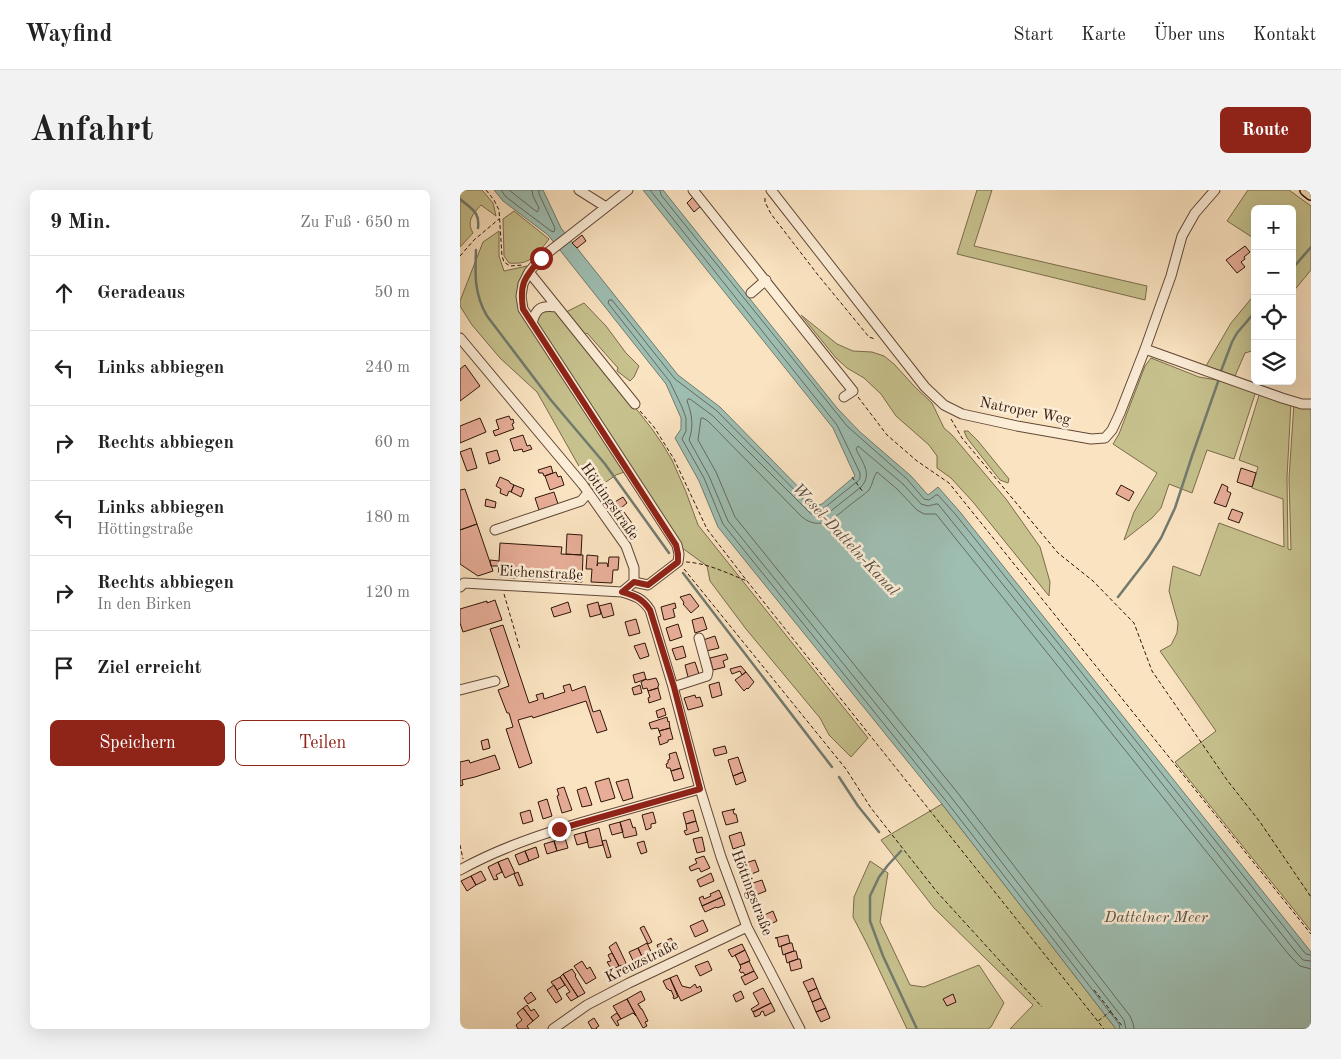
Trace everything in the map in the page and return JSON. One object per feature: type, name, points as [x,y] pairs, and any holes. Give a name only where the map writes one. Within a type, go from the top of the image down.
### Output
[{"type":"main road","points":[[1306,190],[1311,194]]},
{"type":"street","points":[[578,190],[606,207]]},
{"type":"street","points":[[622,592],[634,582],[648,585],[678,562],[676,545],[523,309],[521,296],[523,284],[529,272],[541,258],[628,190]]},
{"type":"street","points":[[693,190],[852,391],[844,397]]},
{"type":"street","name":"Natroper Weg","points":[[768,193],[925,387],[944,404],[962,414],[1016,426],[1091,439],[1105,438],[1112,430],[1120,414],[1171,276],[1182,236],[1215,190]]},
{"type":"street","points":[[529,272],[635,404]]},
{"type":"street","points":[[750,293],[766,280]]},
{"type":"street","points":[[532,323],[535,313],[541,307],[557,307]]},
{"type":"street","name":"Höttingstraße","points":[[460,338],[588,493],[626,546],[634,568],[634,582]]},
{"type":"street","points":[[1145,349],[1282,398],[1302,404],[1311,404]]},
{"type":"street","points":[[495,530],[581,501],[588,493]]},
{"type":"street","name":"Eichenstraße","points":[[461,583],[622,592]]},
{"type":"street","name":"Höttingstraße","points":[[622,592],[634,595],[645,603],[650,610],[674,687],[700,789],[721,857],[747,927],[800,1029]]},
{"type":"street","points":[[674,687],[707,676],[708,671],[699,638]]},
{"type":"street","points":[[460,690],[495,682]]},
{"type":"street","points":[[463,869],[514,844],[559,829],[700,789]]},
{"type":"street","name":"Kreuzstraße","points":[[553,1029],[587,1005],[629,982],[747,927]]},
{"type":"path","points":[[486,190],[499,210],[504,262],[510,266],[521,265],[541,258]]},
{"type":"path","points":[[768,193],[765,202],[771,214],[869,337],[876,339]]},
{"type":"path","points":[[460,256],[474,240],[500,219]]},
{"type":"path","points":[[852,391],[887,435],[917,461],[949,483],[1311,934]]},
{"type":"path","points":[[635,404],[654,427],[674,460],[707,529],[1104,1029]]},
{"type":"path","points":[[951,419],[962,438],[1058,553],[1093,581],[1134,623],[1152,671],[1227,780],[1260,822],[1311,896]]},
{"type":"path","points":[[852,477],[864,492]]},
{"type":"path","points":[[678,562],[696,563],[747,581]]},
{"type":"path","points":[[678,562],[846,769],[871,808],[937,892],[1042,1007]]},
{"type":"path","points":[[502,585],[520,649]]},
{"type":"path","points":[[460,845],[463,869]]},
{"type":"path","points":[[1094,990],[1123,1027]]},
{"type":"path","points":[[1098,1022],[1111,1011]]},
{"type":"shaded area","points":[[460,190],[482,190],[493,203],[496,216],[481,205],[470,221],[473,233],[460,247]]},
{"type":"shaded area","points":[[977,190],[992,190],[974,246],[1147,286],[1145,300],[957,254]]},
{"type":"shaded area","points":[[1248,190],[1289,190],[1311,206],[1311,270],[1296,288],[1296,205],[1251,205],[1251,236],[1227,221]]},
{"type":"shaded area","points":[[514,211],[549,239],[541,250],[528,261],[509,263],[504,256],[503,219]]},
{"type":"shaded area","points":[[499,231],[499,256],[504,271],[527,266],[519,284],[518,303],[627,471],[616,475],[593,491],[537,392],[500,358],[472,325],[460,306],[460,301],[483,242]]},
{"type":"shaded area","points":[[1251,299],[1251,351],[1245,353],[1235,376],[1206,366],[1231,323]]},
{"type":"shaded area","points":[[584,303],[639,366],[630,381],[617,371],[618,368],[587,333],[581,338],[663,445],[686,492],[698,525],[868,738],[851,757],[829,735],[820,718],[746,629],[710,581],[707,566],[678,545],[534,323],[536,314],[549,307],[562,314]]},
{"type":"shaded area","points":[[801,315],[837,344],[853,351],[872,352],[884,356],[932,403],[944,428],[1006,499],[1040,547],[1050,582],[1049,596],[973,502],[951,478],[937,468],[937,456],[929,445],[896,416],[881,394],[864,378],[847,368],[836,358]]},
{"type":"shaded area","points":[[1151,358],[1199,377],[1234,383],[1256,391],[1234,459],[1207,450],[1192,493],[1169,484],[1161,508],[1152,518],[1124,540],[1134,512],[1157,473],[1113,444],[1119,434],[1145,366]]},
{"type":"shaded area","points":[[1260,392],[1291,402],[1287,478],[1288,549],[1291,550],[1289,478],[1294,403],[1311,405],[1311,931],[1175,762],[1216,731],[1160,651],[1171,645],[1177,633],[1178,623],[1169,591],[1173,566],[1200,576],[1219,523],[1284,547],[1283,499],[1252,488],[1258,467],[1239,460]]},
{"type":"shaded area","points":[[964,431],[968,431],[978,441],[1009,479],[1008,483],[1000,480],[967,438]]},
{"type":"shaded area","points":[[942,804],[1116,1029],[1010,1029],[1033,1005],[934,908],[881,840]]},
{"type":"shaded area","points":[[870,861],[888,873],[880,922],[910,985],[924,987],[979,965],[1004,1003],[991,1027],[988,1029],[907,1029],[853,917],[854,897]]},
{"type":"water","name":"Dattelner Meer","points":[[494,190],[543,190],[561,228],[678,375],[720,407],[815,504],[822,504],[855,476],[833,428],[643,190],[663,190],[837,408],[860,432],[911,476],[928,495],[938,487],[960,512],[1311,952],[1311,1029],[1116,1029],[942,804],[718,527],[699,481],[675,438],[681,429],[681,418],[666,384],[548,235],[503,201]]},
{"type":"building","points":[[693,197],[701,206],[694,212],[687,203]]},
{"type":"building","points":[[582,235],[586,241],[577,248],[572,243]]},
{"type":"building","points":[[1245,246],[1250,252],[1241,262],[1245,267],[1237,273],[1226,260]]},
{"type":"building","points":[[465,365],[480,386],[460,401],[460,369]]},
{"type":"building","points":[[509,416],[511,420],[513,419],[514,429],[495,436],[493,431],[499,429],[496,420]]},
{"type":"building","points":[[480,418],[486,432],[460,443],[460,426]]},
{"type":"building","points":[[523,435],[527,446],[530,445],[532,449],[523,452],[522,449],[514,451],[510,439]]},
{"type":"building","points":[[471,448],[477,468],[467,471],[460,452]]},
{"type":"building","points":[[497,450],[500,460],[489,464],[486,453]]},
{"type":"building","points":[[551,466],[553,473],[544,476],[543,473],[539,473],[538,470]]},
{"type":"building","points":[[1241,468],[1256,473],[1252,487],[1237,482]]},
{"type":"building","points":[[556,472],[558,477],[561,476],[564,485],[550,490],[545,476]]},
{"type":"building","points":[[500,477],[514,485],[507,496],[500,493],[501,489],[496,486]]},
{"type":"building","points":[[1222,484],[1228,487],[1227,491],[1231,493],[1226,507],[1214,503]]},
{"type":"building","points":[[514,485],[524,489],[521,497],[511,492]]},
{"type":"building","points":[[1121,485],[1134,492],[1129,501],[1116,494]]},
{"type":"building","points":[[465,489],[477,524],[460,530],[460,490]]},
{"type":"building","points":[[554,492],[558,504],[539,510],[535,498]]},
{"type":"building","points":[[623,497],[627,503],[621,508],[637,530],[629,535],[615,515],[619,512],[613,503]]},
{"type":"building","points":[[486,499],[496,502],[495,508],[485,506]]},
{"type":"building","points":[[1232,509],[1243,513],[1239,523],[1228,519]]},
{"type":"building","points":[[477,524],[493,571],[478,576],[460,564],[460,530]]},
{"type":"building","points":[[567,534],[582,535],[581,555],[566,554]]},
{"type":"building","points":[[500,543],[562,547],[561,554],[583,555],[582,582],[498,577],[499,566],[491,566],[490,560],[499,561]]},
{"type":"building","points":[[587,555],[598,556],[597,566],[598,563],[607,563],[608,567],[609,557],[619,557],[618,570],[613,570],[612,583],[591,582],[592,569],[586,569]]},
{"type":"building","points":[[690,594],[699,606],[691,613],[680,597]]},
{"type":"building","points":[[495,600],[502,620],[463,632],[460,623],[460,609]]},
{"type":"building","points":[[568,602],[571,612],[554,617],[551,608]]},
{"type":"building","points":[[598,602],[601,614],[590,617],[587,605]]},
{"type":"building","points":[[611,603],[614,615],[603,618],[599,606]]},
{"type":"building","points":[[675,603],[676,608],[673,609],[675,617],[664,620],[661,607]]},
{"type":"building","points":[[703,617],[707,629],[695,633],[692,620]]},
{"type":"building","points":[[636,619],[640,633],[629,636],[625,622]]},
{"type":"building","points":[[678,624],[682,637],[670,641],[666,628]]},
{"type":"building","points":[[503,625],[529,703],[538,700],[536,695],[543,693],[544,699],[565,692],[563,686],[570,684],[572,691],[585,686],[593,712],[600,710],[607,730],[597,733],[586,701],[533,718],[532,716],[518,720],[532,763],[519,768],[506,729],[513,727],[509,713],[507,713],[498,690],[509,686],[490,629]]},
{"type":"building","points":[[715,636],[719,648],[706,651],[703,640]]},
{"type":"building","points":[[645,643],[649,656],[640,659],[634,646]]},
{"type":"building","points":[[683,646],[686,657],[676,660],[672,649]]},
{"type":"building","points":[[726,654],[728,659],[723,661],[725,667],[713,670],[710,658]]},
{"type":"building","points":[[695,662],[699,674],[688,677],[685,665]]},
{"type":"building","points":[[741,666],[746,672],[742,675],[740,671],[732,674],[730,669]]},
{"type":"building","points":[[644,672],[646,679],[635,683],[633,675]]},
{"type":"building","points":[[746,672],[754,682],[744,691],[735,680]]},
{"type":"building","points":[[656,678],[659,685],[658,688],[648,691],[647,688],[643,689],[641,682],[646,679]]},
{"type":"building","points":[[719,682],[722,695],[712,698],[709,685]]},
{"type":"building","points":[[640,685],[642,693],[634,695],[632,688]]},
{"type":"building","points":[[658,688],[661,699],[649,703],[648,691]]},
{"type":"building","points":[[695,695],[696,698],[700,697],[703,706],[688,710],[684,698]]},
{"type":"building","points":[[664,708],[666,715],[658,718],[656,711]]},
{"type":"building","points":[[667,717],[670,728],[659,731],[658,728],[651,729],[649,723]]},
{"type":"building","points":[[670,728],[673,739],[660,745],[658,737],[661,736],[659,731]]},
{"type":"building","points":[[488,739],[490,748],[483,750],[481,741]]},
{"type":"building","points":[[725,746],[727,753],[715,756],[713,749]]},
{"type":"building","points":[[676,752],[681,768],[671,771],[670,768],[667,768],[666,764],[670,759],[669,754]]},
{"type":"building","points":[[495,755],[500,769],[462,780],[463,785],[460,786],[460,762],[469,760],[470,763]]},
{"type":"building","points":[[738,757],[743,772],[733,776],[728,760]]},
{"type":"building","points":[[681,768],[684,778],[674,781],[671,771]]},
{"type":"building","points":[[743,772],[746,781],[736,785],[733,776]]},
{"type":"building","points":[[609,778],[615,798],[601,802],[595,782]]},
{"type":"building","points":[[628,779],[633,798],[623,801],[616,782]]},
{"type":"building","points":[[564,787],[572,810],[562,813],[557,789]]},
{"type":"building","points":[[586,787],[592,805],[582,807],[577,790]]},
{"type":"building","points":[[547,799],[552,816],[543,819],[538,802]]},
{"type":"building","points":[[735,809],[733,810],[738,822],[726,825],[722,812]]},
{"type":"building","points":[[530,810],[533,821],[523,824],[520,813]]},
{"type":"building","points":[[693,810],[696,821],[686,824],[683,813]]},
{"type":"building","points":[[653,812],[656,823],[651,824],[651,828],[646,830],[642,815]]},
{"type":"building","points":[[630,819],[637,835],[624,838],[620,822]]},
{"type":"building","points":[[696,821],[699,831],[686,835],[684,831],[687,830],[686,824]]},
{"type":"building","points":[[620,822],[623,832],[612,835],[609,825]]},
{"type":"building","points":[[599,828],[603,845],[589,848],[585,832]]},
{"type":"building","points":[[585,832],[588,842],[577,845],[574,835]]},
{"type":"building","points":[[741,832],[745,845],[733,849],[729,836]]},
{"type":"building","points":[[702,837],[705,851],[697,853],[693,839]]},
{"type":"building","points":[[565,838],[568,848],[557,851],[554,841]]},
{"type":"building","points":[[606,840],[611,857],[607,858],[602,841]]},
{"type":"building","points":[[554,841],[557,851],[547,854],[544,844]]},
{"type":"building","points":[[644,841],[647,852],[641,854],[637,843]]},
{"type":"building","points":[[536,847],[539,857],[529,861],[525,851]]},
{"type":"building","points":[[525,851],[529,861],[519,865],[515,855]]},
{"type":"building","points":[[704,856],[710,868],[701,872],[699,868],[691,871],[689,867],[697,863],[695,859]]},
{"type":"building","points":[[508,858],[515,873],[505,878],[498,862]]},
{"type":"building","points":[[755,860],[759,871],[744,877],[739,865]]},
{"type":"building","points":[[498,862],[502,872],[496,875],[498,879],[494,880],[488,867]]},
{"type":"building","points":[[481,871],[486,880],[476,885],[471,876]]},
{"type":"building","points":[[518,872],[523,885],[519,886],[514,874]]},
{"type":"building","points":[[711,873],[714,881],[700,887],[697,880]]},
{"type":"building","points":[[471,876],[476,885],[467,891],[461,881]]},
{"type":"building","points":[[762,880],[766,891],[751,897],[747,885]]},
{"type":"building","points":[[719,890],[722,897],[702,906],[699,898],[703,896],[704,899]]},
{"type":"building","points":[[722,897],[725,905],[705,912],[702,906]]},
{"type":"building","points":[[773,911],[777,921],[764,927],[760,917]]},
{"type":"building","points":[[703,920],[708,931],[695,937],[690,926]]},
{"type":"building","points":[[644,926],[652,942],[648,944],[640,928]]},
{"type":"building","points":[[788,935],[790,943],[779,947],[777,938],[775,938]]},
{"type":"building","points":[[671,938],[675,946],[668,949],[664,942]]},
{"type":"building","points":[[616,942],[626,963],[625,965],[619,966],[609,947]]},
{"type":"building","points":[[664,942],[668,949],[660,953],[657,945]]},
{"type":"building","points":[[647,943],[653,956],[644,961],[638,948]]},
{"type":"building","points":[[792,943],[794,951],[783,955],[781,946]]},
{"type":"building","points":[[742,944],[745,950],[732,957],[728,950]]},
{"type":"building","points":[[638,948],[644,961],[635,965],[629,952]]},
{"type":"building","points":[[745,950],[750,961],[740,965],[735,955]]},
{"type":"building","points":[[796,951],[798,959],[787,963],[785,954]]},
{"type":"building","points":[[612,953],[619,966],[612,970],[607,962],[611,961],[608,955]]},
{"type":"building","points":[[800,959],[802,968],[791,971],[789,962]]},
{"type":"building","points":[[582,961],[587,969],[590,967],[596,978],[586,984],[574,966]]},
{"type":"building","points":[[708,961],[712,970],[700,976],[695,966]]},
{"type":"building","points":[[749,961],[754,971],[745,975],[739,970],[741,968],[740,965]]},
{"type":"building","points":[[572,969],[585,993],[578,997],[563,974]]},
{"type":"building","points":[[754,971],[758,978],[745,985],[741,977]]},
{"type":"building","points":[[563,974],[578,997],[571,1001],[566,994],[570,992],[560,977]]},
{"type":"building","points":[[677,975],[682,986],[690,988],[695,984],[697,988],[700,986],[702,991],[681,1001],[670,978]]},
{"type":"building","points":[[560,977],[565,985],[557,990],[551,982]]},
{"type":"building","points":[[670,978],[678,997],[674,999],[671,990],[667,989],[663,981]]},
{"type":"building","points":[[813,978],[817,988],[808,992],[803,982]]},
{"type":"building","points":[[554,985],[562,999],[556,1003],[547,990]]},
{"type":"building","points":[[763,988],[771,1003],[753,1012],[751,1009],[759,1004],[753,993]]},
{"type":"building","points":[[817,988],[821,998],[812,1002],[808,992]]},
{"type":"building","points":[[641,991],[645,1000],[638,1005],[648,1021],[645,1022],[647,1026],[643,1028],[627,999]]},
{"type":"building","points":[[741,991],[744,998],[736,1002],[733,995]]},
{"type":"building","points":[[531,992],[536,999],[528,1004],[524,998]]},
{"type":"building","points":[[953,994],[956,1002],[947,1006],[943,999]]},
{"type":"building","points":[[821,998],[826,1008],[816,1012],[812,1002]]},
{"type":"building","points":[[627,999],[636,1016],[633,1013],[621,1019],[613,1006]]},
{"type":"building","points":[[771,1003],[775,1011],[765,1016],[763,1011],[755,1017],[753,1012]]},
{"type":"building","points":[[527,1005],[531,1011],[534,1009],[539,1016],[533,1021],[523,1008]]},
{"type":"building","points":[[523,1008],[533,1021],[527,1026],[529,1029],[518,1029],[516,1025],[522,1020],[517,1013]]},
{"type":"building","points":[[826,1008],[830,1018],[821,1022],[816,1012]]},
{"type":"building","points":[[617,1013],[621,1019],[617,1021],[619,1025],[617,1026],[611,1017]]},
{"type":"building","points":[[594,1018],[599,1026],[597,1029],[592,1029],[588,1022]]},
{"type":"waterway","points":[[460,199],[476,214],[478,228]]},
{"type":"waterway","points":[[1296,264],[1311,247]]},
{"type":"waterway","points":[[476,250],[478,292],[487,316],[550,399],[605,464],[669,553]]},
{"type":"waterway","points":[[1221,371],[1232,342],[1251,317]]},
{"type":"waterway","points":[[1118,597],[1161,538],[1175,508],[1219,379]]},
{"type":"waterway","points":[[683,573],[832,767]]},
{"type":"waterway","points":[[839,777],[858,806],[879,832]]},
{"type":"waterway","points":[[901,851],[879,877],[870,896],[870,921],[883,956],[917,1029]]},
{"type":"route","points":[[541,258],[529,272],[523,284],[521,296],[523,309],[676,545],[678,562],[648,585],[634,582],[622,592],[634,595],[645,603],[650,610],[674,687],[700,789],[559,829]]},
{"type":"water label","name":"Wesel-Datteln-Kanal","points":[[845,540]]}]
